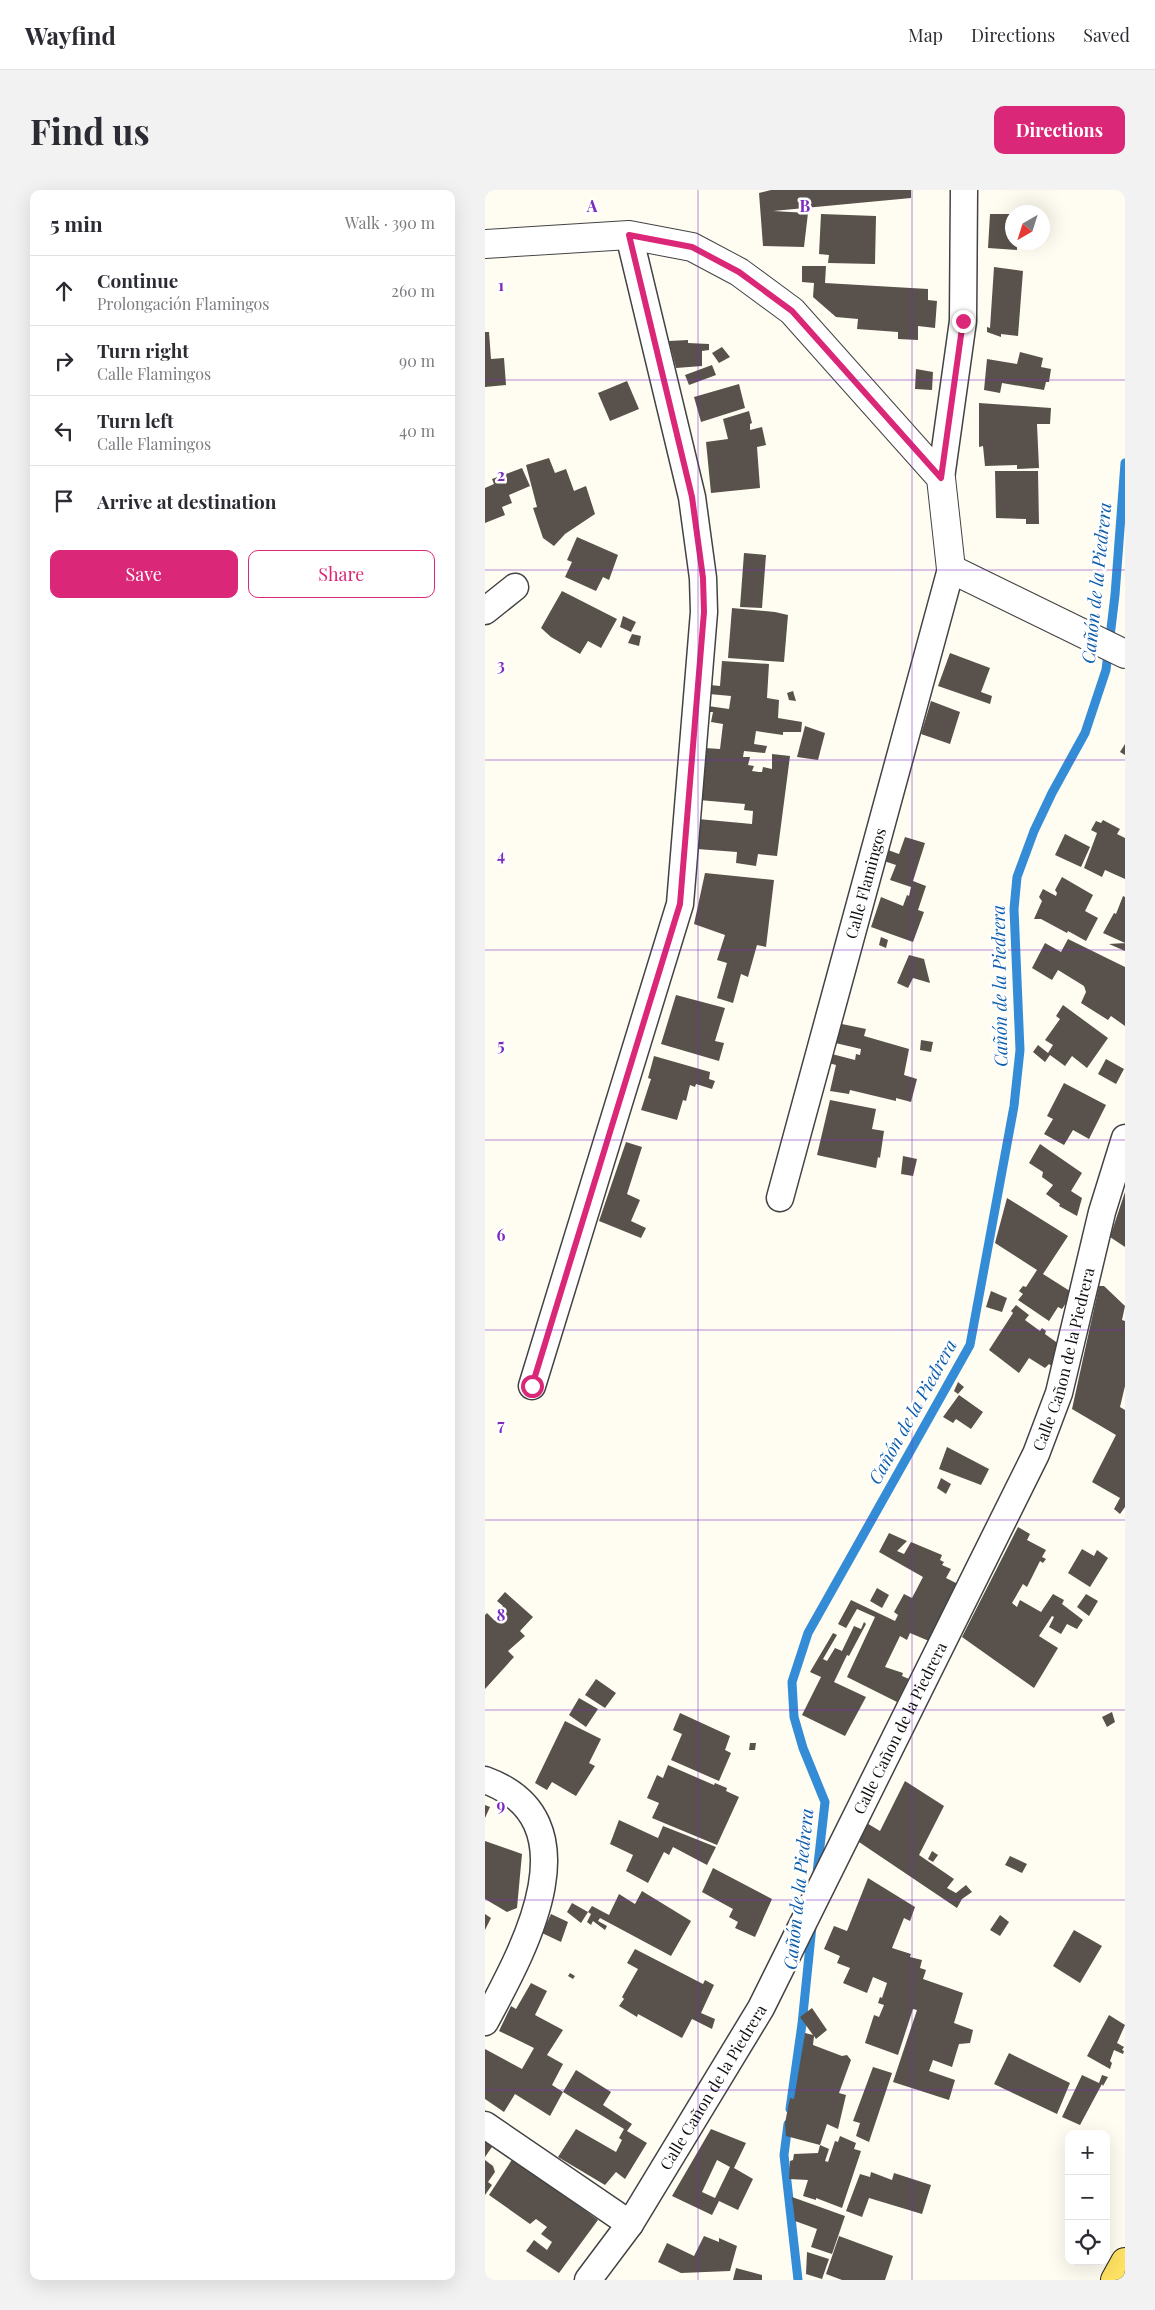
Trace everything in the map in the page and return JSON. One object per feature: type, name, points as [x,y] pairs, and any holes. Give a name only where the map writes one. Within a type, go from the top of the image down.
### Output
[{"type":"main road","points":[[1115,2280],[1125,2262]]},
{"type":"street","name":"Calle Flamingos","points":[[780,1198],[951,569],[941,478],[963,321],[964,190]]},
{"type":"street","points":[[485,244],[629,235],[692,247],[739,272],[792,311],[941,478]]},
{"type":"street","points":[[532,1386],[680,904],[704,612],[703,578],[692,497],[629,235]]},
{"type":"street","points":[[951,569],[1125,654]]},
{"type":"street","points":[[485,611],[515,587]]},
{"type":"street","name":"Calle Cañon de la Piedrera","points":[[588,2280],[630,2224],[761,2008],[1036,1454],[1059,1393],[1102,1212],[1125,1138]]},
{"type":"street","points":[[485,1780],[502,1786],[527,1808],[542,1837],[544,1870],[538,1908],[516,1964],[485,2022]]},
{"type":"street","points":[[485,2125],[630,2224]]},
{"type":"building","points":[[771,190],[911,190],[911,198],[773,211],[808,213],[804,247],[763,246],[759,193]]},
{"type":"building","points":[[821,214],[876,216],[875,264],[828,263],[829,255],[819,254]]},
{"type":"building","points":[[990,214],[1005,214],[1005,249],[988,248]]},
{"type":"building","points":[[802,266],[826,266],[825,283],[928,289],[928,300],[937,301],[935,328],[918,326],[918,340],[898,339],[898,332],[857,329],[858,319],[836,317],[813,297],[814,283],[802,282]]},
{"type":"building","points":[[994,267],[1023,271],[1018,336],[1001,334],[1001,337],[987,332],[987,327],[990,328]]},
{"type":"building","points":[[485,332],[489,332],[491,359],[504,358],[506,385],[485,387]]},
{"type":"building","points":[[688,340],[688,343],[709,344],[709,350],[702,351],[702,366],[676,368],[669,341]]},
{"type":"building","points":[[722,347],[730,357],[719,363],[712,353]]},
{"type":"building","points":[[1020,352],[1043,358],[1041,367],[1051,369],[1049,382],[1046,382],[1044,390],[1002,383],[1000,393],[984,390],[987,359],[1017,364]]},
{"type":"building","points":[[712,365],[716,375],[689,385],[685,375]]},
{"type":"building","points":[[916,369],[933,372],[932,390],[915,389]]},
{"type":"building","points":[[627,381],[639,409],[610,421],[598,393]]},
{"type":"building","points":[[739,384],[745,408],[701,422],[694,397]]},
{"type":"building","points":[[979,403],[1051,408],[1050,424],[1037,424],[1039,468],[1017,469],[1017,465],[985,466],[983,446],[979,447]]},
{"type":"building","points":[[749,411],[752,423],[750,424],[750,430],[762,427],[766,445],[757,447],[760,488],[711,493],[706,442],[728,439],[723,419]]},
{"type":"building","points":[[549,458],[555,473],[566,469],[574,491],[586,486],[595,514],[565,534],[554,546],[543,538],[533,508],[537,507],[526,465]]},
{"type":"building","points":[[522,468],[530,486],[509,495],[512,503],[502,507],[505,515],[485,523],[485,488],[494,484],[492,479]]},
{"type":"building","points":[[995,471],[1038,471],[1039,524],[1026,524],[1026,519],[996,518]]},
{"type":"building","points":[[577,537],[618,555],[609,580],[603,577],[596,591],[565,577],[572,562],[567,560]]},
{"type":"building","points":[[744,553],[766,555],[762,608],[740,607]]},
{"type":"building","points":[[562,591],[617,619],[601,648],[588,641],[580,654],[551,637],[541,628]]},
{"type":"building","points":[[732,608],[788,615],[784,662],[728,658]]},
{"type":"building","points":[[623,616],[636,622],[631,632],[620,627]]},
{"type":"building","points":[[632,634],[641,636],[639,646],[628,643]]},
{"type":"building","points":[[950,653],[990,668],[981,692],[992,696],[990,704],[938,686]]},
{"type":"building","points":[[722,661],[769,664],[767,698],[779,700],[778,718],[802,722],[801,732],[783,732],[783,735],[756,731],[754,744],[767,746],[765,753],[744,751],[743,757],[750,757],[748,765],[754,766],[752,771],[759,772],[762,772],[763,767],[772,769],[772,754],[790,756],[777,856],[758,854],[756,866],[736,863],[737,852],[697,849],[698,819],[752,824],[753,811],[744,810],[745,804],[699,800],[705,748],[720,749],[723,724],[711,722],[713,712],[708,712],[708,706],[729,709],[731,696],[709,694],[710,685],[720,686]]},
{"type":"building","points":[[793,691],[796,701],[789,700],[787,693]]},
{"type":"building","points":[[931,701],[960,712],[950,744],[921,734]]},
{"type":"building","points":[[805,726],[825,733],[818,760],[797,757]]},
{"type":"building","points":[[1125,744],[1125,755],[1120,752]]},
{"type":"building","points":[[1103,820],[1120,829],[1117,834],[1125,838],[1125,879],[1105,870],[1102,877],[1084,868],[1097,833],[1091,830],[1096,821],[1101,823]]},
{"type":"building","points":[[1065,834],[1090,847],[1081,867],[1055,855]]},
{"type":"building","points":[[905,837],[925,843],[913,881],[926,886],[918,910],[924,912],[913,942],[871,927],[881,897],[903,906],[907,895],[909,896],[911,887],[890,880],[896,865],[884,861],[888,850],[899,854]]},
{"type":"building","points":[[705,873],[774,880],[766,947],[757,945],[748,977],[741,974],[733,1003],[717,998],[727,963],[717,960],[725,935],[694,924]]},
{"type":"building","points":[[1062,877],[1093,895],[1085,911],[1098,918],[1086,941],[1041,919],[1034,919],[1042,901],[1039,897],[1043,889],[1056,896],[1055,890]]},
{"type":"building","points":[[1123,896],[1125,897],[1125,943],[1103,933],[1114,913],[1116,914]]},
{"type":"building","points":[[881,937],[888,940],[886,948],[879,945]]},
{"type":"building","points":[[1068,939],[1125,967],[1125,1026],[1111,1016],[1108,1020],[1081,1003],[1086,992],[1084,986],[1058,970],[1052,980],[1032,968],[1045,943],[1061,952]]},
{"type":"building","points":[[1125,943],[1125,951],[1109,944]]},
{"type":"building","points":[[909,955],[924,959],[930,983],[913,978],[908,988],[897,983]]},
{"type":"building","points":[[676,995],[725,1008],[715,1041],[724,1043],[719,1061],[661,1044]]},
{"type":"building","points":[[1063,1005],[1108,1038],[1087,1068],[1072,1056],[1065,1066],[1050,1055],[1045,1062],[1033,1052],[1038,1045],[1048,1053],[1053,1045],[1045,1040],[1060,1019],[1056,1016]]},
{"type":"building","points":[[837,1023],[866,1029],[864,1036],[909,1049],[904,1075],[917,1079],[911,1102],[896,1098],[896,1101],[850,1090],[849,1094],[830,1091],[836,1065],[825,1062],[828,1053],[855,1060],[856,1054],[860,1055],[861,1049],[831,1042]]},
{"type":"building","points":[[921,1040],[933,1042],[931,1052],[920,1050]]},
{"type":"building","points":[[654,1056],[710,1072],[709,1079],[715,1081],[712,1089],[696,1084],[695,1087],[690,1085],[686,1101],[683,1100],[677,1120],[641,1110],[651,1079],[648,1078]]},
{"type":"building","points":[[1106,1059],[1124,1069],[1116,1084],[1098,1074]]},
{"type":"building","points":[[1064,1083],[1106,1105],[1089,1139],[1073,1130],[1064,1145],[1044,1134],[1053,1119],[1047,1116]]},
{"type":"building","points":[[830,1100],[876,1109],[872,1129],[884,1131],[880,1158],[878,1157],[876,1168],[817,1155]]},
{"type":"building","points":[[626,1142],[642,1147],[627,1194],[640,1200],[631,1221],[646,1228],[641,1238],[599,1221]]},
{"type":"building","points":[[1040,1144],[1082,1173],[1071,1191],[1082,1198],[1077,1216],[1059,1206],[1060,1204],[1046,1194],[1053,1185],[1042,1177],[1043,1172],[1029,1163]]},
{"type":"building","points":[[903,1156],[917,1159],[913,1176],[901,1174]]},
{"type":"building","points":[[1125,1192],[1125,1247],[1110,1237]]},
{"type":"building","points":[[1007,1198],[1068,1236],[1043,1274],[1073,1293],[1062,1309],[1058,1307],[1049,1321],[1018,1300],[1023,1294],[1019,1291],[1023,1286],[1026,1287],[1037,1270],[995,1243]]},
{"type":"building","points":[[1099,1286],[1104,1286],[1125,1306],[1122,1320],[1125,1321],[1125,1386],[1120,1407],[1125,1410],[1125,1507],[1120,1514],[1114,1509],[1120,1498],[1092,1482],[1116,1435],[1072,1409]]},
{"type":"building","points":[[991,1291],[1007,1298],[1002,1312],[986,1307]]},
{"type":"building","points":[[1016,1305],[1029,1315],[1025,1320],[1040,1331],[1042,1328],[1046,1331],[1045,1334],[1063,1347],[1054,1368],[1049,1364],[1045,1368],[1029,1358],[1019,1373],[989,1350],[1013,1313],[1011,1311]]},
{"type":"building","points":[[958,1382],[964,1387],[958,1394],[954,1391]]},
{"type":"building","points":[[959,1395],[983,1412],[971,1429],[956,1419],[953,1423],[943,1417]]},
{"type":"building","points":[[947,1447],[989,1469],[981,1485],[939,1469]]},
{"type":"building","points":[[941,1478],[951,1484],[946,1494],[937,1488]]},
{"type":"building","points":[[1018,1527],[1030,1534],[1027,1540],[1046,1550],[1042,1557],[1046,1559],[1043,1563],[1040,1561],[1027,1587],[1023,1584],[1012,1603],[1017,1607],[1020,1600],[1041,1612],[1053,1594],[1064,1600],[1062,1604],[1083,1620],[1077,1629],[1067,1624],[1061,1634],[1049,1627],[1054,1617],[1052,1616],[1039,1636],[1058,1648],[1034,1688],[962,1637]]},
{"type":"building","points":[[889,1533],[907,1541],[897,1551],[904,1554],[911,1542],[942,1555],[940,1560],[944,1562],[942,1565],[951,1569],[946,1578],[962,1586],[929,1641],[910,1633],[907,1640],[900,1636],[885,1667],[903,1673],[902,1676],[909,1679],[897,1702],[847,1677],[875,1617],[857,1609],[846,1628],[838,1624],[851,1600],[895,1621],[898,1615],[894,1612],[904,1594],[912,1598],[923,1577],[879,1552]]},
{"type":"building","points":[[1082,1549],[1094,1556],[1097,1550],[1108,1558],[1090,1587],[1068,1573]]},
{"type":"building","points":[[877,1588],[889,1595],[882,1608],[870,1601]]},
{"type":"building","points":[[505,1592],[533,1617],[520,1631],[525,1636],[508,1651],[514,1657],[485,1689],[485,1615],[487,1613],[495,1621],[501,1614],[499,1611],[503,1606],[497,1601]]},
{"type":"building","points":[[1086,1594],[1098,1601],[1089,1616],[1077,1607]]},
{"type":"building","points":[[864,1622],[866,1624],[849,1656],[847,1655],[834,1682],[866,1697],[845,1736],[802,1715],[821,1677],[810,1672],[833,1633],[837,1635],[823,1659],[827,1661],[835,1648],[842,1651],[854,1626],[861,1629]]},
{"type":"building","points":[[596,1679],[616,1693],[605,1708],[585,1695]]},
{"type":"building","points":[[579,1698],[598,1709],[586,1727],[569,1715]]},
{"type":"building","points":[[1112,1712],[1115,1722],[1107,1727],[1102,1717]]},
{"type":"building","points":[[680,1713],[730,1736],[725,1750],[731,1753],[719,1781],[671,1760],[682,1734],[673,1730]]},
{"type":"building","points":[[565,1721],[601,1739],[589,1763],[595,1766],[576,1796],[552,1782],[547,1790],[535,1783]]},
{"type":"building","points":[[750,1743],[756,1743],[755,1750],[749,1750]]},
{"type":"building","points":[[668,1765],[714,1785],[715,1783],[727,1788],[726,1791],[739,1797],[717,1845],[652,1818],[659,1803],[647,1798],[657,1775],[663,1778]]},
{"type":"building","points":[[905,1781],[944,1806],[919,1855],[954,1879],[947,1888],[956,1893],[966,1885],[972,1892],[962,1899],[957,1908],[856,1840],[865,1822],[880,1831]]},
{"type":"building","points":[[485,1805],[490,1807],[485,1818]]},
{"type":"building","points":[[619,1820],[658,1838],[663,1826],[716,1847],[707,1865],[673,1847],[669,1855],[664,1852],[648,1883],[626,1871],[633,1855],[610,1844]]},
{"type":"building","points":[[485,1841],[522,1854],[517,1908],[507,1912],[485,1899]]},
{"type":"building","points":[[932,1851],[938,1855],[933,1862],[928,1859]]},
{"type":"building","points":[[1010,1856],[1027,1864],[1022,1873],[1005,1865]]},
{"type":"building","points":[[713,1868],[772,1899],[755,1937],[735,1928],[738,1922],[729,1917],[733,1909],[702,1892]]},
{"type":"building","points":[[868,1878],[915,1907],[910,1921],[904,1918],[892,1948],[911,1954],[910,1957],[922,1960],[920,1968],[926,1970],[923,1979],[963,1993],[954,2023],[973,2030],[970,2043],[959,2044],[952,2067],[933,2060],[929,2071],[955,2080],[949,2100],[893,2082],[917,2010],[913,2009],[898,2055],[865,2043],[874,2015],[879,2017],[884,2005],[878,2003],[880,1997],[882,1998],[887,1983],[873,1977],[867,1993],[843,1983],[850,1968],[837,1963],[840,1956],[824,1949],[834,1926],[847,1931]]},
{"type":"building","points":[[642,1891],[691,1921],[671,1956],[600,1918],[598,1921],[607,1926],[605,1930],[593,1921],[591,1925],[587,1922],[591,1914],[588,1912],[592,1906],[609,1915],[619,1894],[635,1904]]},
{"type":"building","points":[[572,1903],[588,1912],[581,1923],[567,1912]]},
{"type":"building","points":[[485,1914],[491,1918],[485,1930]]},
{"type":"building","points":[[551,1914],[568,1922],[561,1942],[542,1933]]},
{"type":"building","points":[[1000,1915],[1009,1922],[1000,1936],[990,1930]]},
{"type":"building","points":[[1074,1930],[1102,1946],[1080,1983],[1053,1966]]},
{"type":"building","points":[[635,1949],[703,1984],[705,1980],[714,1985],[701,2013],[715,2019],[712,2029],[692,2019],[682,2038],[638,2014],[637,2017],[619,2006],[638,1969],[627,1963]]},
{"type":"building","points":[[570,1973],[575,1976],[573,1979],[568,1976]]},
{"type":"building","points":[[531,1983],[547,1991],[535,2015],[563,2030],[547,2055],[563,2064],[552,2085],[563,2092],[550,2116],[515,2094],[504,2112],[485,2099],[485,2049],[522,2069],[534,2048],[499,2031],[511,2006],[516,2009]]},
{"type":"building","points":[[812,2008],[827,2030],[816,2039],[814,2036],[813,2045],[842,2056],[847,2055],[851,2060],[839,2093],[846,2095],[838,2129],[827,2124],[820,2145],[786,2136],[785,2123],[790,2098],[794,2099],[805,2033],[813,2035],[800,2017]]},
{"type":"building","points":[[1109,2015],[1125,2025],[1117,2043],[1124,2047],[1122,2050],[1124,2051],[1123,2054],[1114,2050],[1110,2061],[1112,2063],[1110,2069],[1087,2056]]},
{"type":"building","points":[[1009,2053],[1070,2083],[1057,2114],[994,2084]]},
{"type":"building","points":[[873,2067],[892,2073],[869,2142],[856,2136],[860,2123],[853,2121]]},
{"type":"building","points":[[576,2070],[611,2092],[603,2105],[632,2124],[627,2131],[647,2143],[625,2179],[616,2172],[605,2185],[558,2157],[576,2129],[616,2152],[622,2140],[619,2138],[624,2129],[563,2092]]},
{"type":"building","points":[[1082,2075],[1099,2083],[1102,2075],[1108,2077],[1103,2086],[1102,2084],[1080,2125],[1062,2117]]},
{"type":"building","points":[[711,2129],[746,2143],[734,2168],[753,2179],[738,2210],[719,2201],[712,2215],[672,2196]],"holes":[[[717,2160],[730,2167],[715,2198],[702,2192]]]},
{"type":"building","points":[[840,2136],[856,2143],[854,2149],[861,2151],[842,2208],[816,2198],[816,2200],[803,2196],[808,2180],[789,2179],[790,2161],[793,2160],[794,2154],[818,2153],[820,2145],[829,2149],[825,2161],[828,2162],[835,2141],[838,2142]]},
{"type":"building","points":[[485,2138],[494,2144],[485,2157]]},
{"type":"building","points":[[513,2158],[598,2220],[559,2273],[526,2251],[534,2240],[547,2250],[552,2242],[541,2234],[547,2227],[536,2219],[530,2224],[489,2195]]},
{"type":"building","points":[[485,2160],[493,2166],[495,2172],[488,2182],[492,2185],[485,2195]]},
{"type":"building","points":[[871,2172],[892,2180],[894,2173],[931,2185],[922,2214],[869,2198],[862,2217],[846,2211],[860,2174],[870,2177]]},
{"type":"building","points":[[792,2197],[845,2216],[832,2254],[811,2247],[817,2229],[795,2221]]},
{"type":"building","points":[[704,2236],[719,2242],[719,2238],[737,2246],[730,2271],[681,2273],[658,2262],[667,2243],[694,2256]]},
{"type":"building","points":[[839,2236],[893,2256],[885,2280],[842,2280],[826,2274]]},
{"type":"building","points":[[807,2252],[829,2259],[822,2279],[806,2274]]},
{"type":"building","points":[[736,2268],[762,2275],[762,2280],[733,2280]]},
{"type":"waterway","name":"Cañón de la Piedrera","points":[[817,1873],[825,1802],[803,1748],[794,1717],[792,1682],[808,1633],[970,1345],[1014,1106],[1020,1050],[1014,909],[1017,877],[1034,831],[1052,793],[1085,733],[1106,670],[1115,595],[1125,463]]},
{"type":"waterway","name":"Cañón de la Piedrera","points":[[790,2109],[802,2024],[812,1926]]},
{"type":"waterway","name":"Cañón de la Piedrera","points":[[788,2124],[784,2155],[798,2280]]},
{"type":"route","points":[[532,1386],[641,1037],[680,904],[704,612],[703,578],[698,529],[692,497],[629,235],[692,247],[739,272],[792,311],[941,478],[963,321]]}]
